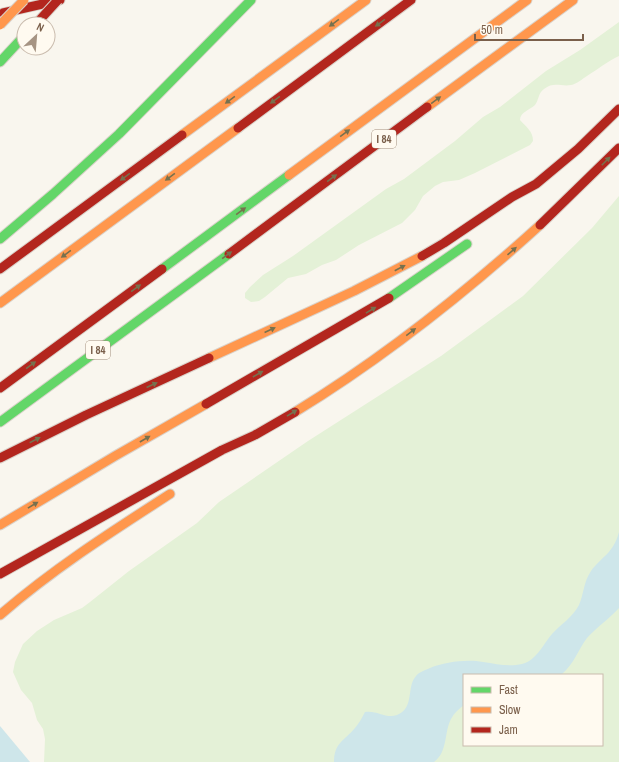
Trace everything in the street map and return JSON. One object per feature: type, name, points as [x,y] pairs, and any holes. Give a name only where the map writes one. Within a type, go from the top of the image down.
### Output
[{"type":"highway","points":[[0,26],[24,0]]},
{"type":"highway","points":[[0,13],[59,0]]},
{"type":"highway","points":[[44,16],[59,0]]},
{"type":"highway","points":[[0,239],[53,194],[119,134],[251,0]]},
{"type":"highway","points":[[0,269],[366,0]]},
{"type":"highway","points":[[0,303],[411,0]]},
{"type":"highway","points":[[0,388],[526,0]]},
{"type":"highway","name":"I 84","points":[[0,422],[573,0]]},
{"type":"highway","points":[[0,62],[16,45]]},
{"type":"highway","points":[[520,202],[536,184],[578,149],[619,109]]},
{"type":"highway","points":[[230,457],[258,434],[354,372],[448,304],[533,232],[619,148]]},
{"type":"highway","points":[[0,458],[86,415],[380,279],[444,243],[512,197],[536,184]]},
{"type":"highway","points":[[0,525],[115,456],[373,308],[406,287],[475,238]]},
{"type":"highway","points":[[0,574],[222,450],[258,434]]},
{"type":"highway","points":[[0,615],[50,574],[124,524],[178,490]]},
{"type":"green space","points":[[619,22],[619,56],[575,84],[551,85],[541,92],[535,105],[520,117],[520,120],[532,134],[533,141],[530,145],[459,180],[443,182],[435,186],[423,196],[415,210],[402,223],[359,245],[336,260],[322,265],[306,274],[288,278],[259,301],[251,302],[245,298],[245,293],[263,275],[293,256],[386,189],[404,179],[455,141],[483,117],[500,107],[546,71],[580,50]]},
{"type":"green space","points":[[619,196],[619,762],[44,762],[45,739],[43,729],[37,720],[32,703],[21,690],[13,672],[15,662],[23,644],[37,631],[54,620],[82,608],[129,571],[197,523],[219,502],[308,441],[441,356],[523,296],[592,228]]},
{"type":"water","points":[[619,532],[619,608],[587,638],[570,666],[562,674],[463,674],[463,706],[451,719],[442,753],[434,762],[334,762],[334,756],[338,746],[355,728],[365,712],[374,712],[393,716],[403,712],[408,702],[413,681],[421,672],[436,666],[456,662],[477,661],[503,665],[517,665],[528,662],[532,659],[552,634],[570,617],[579,605],[588,575],[610,550],[617,539]]},
{"type":"water","points":[[0,726],[30,762],[0,762]]},
{"type":"traffic: fast","points":[[0,239],[53,194],[119,134],[251,0]]},
{"type":"traffic: fast","points":[[0,62],[16,45]]},
{"type":"traffic: fast","points":[[162,269],[289,175]]},
{"type":"traffic: fast","points":[[389,298],[467,244]]},
{"type":"traffic: fast","points":[[0,422],[229,254]]},
{"type":"traffic: slow","points":[[0,25],[24,0]]},
{"type":"traffic: slow","points":[[182,135],[366,0]]},
{"type":"traffic: slow","points":[[289,175],[527,0]]},
{"type":"traffic: slow","points":[[427,107],[573,0]]},
{"type":"traffic: slow","points":[[0,303],[238,128]]},
{"type":"traffic: slow","points":[[295,412],[360,370],[422,324],[482,276],[540,225]]},
{"type":"traffic: slow","points":[[209,358],[354,291],[422,256]]},
{"type":"traffic: slow","points":[[0,525],[115,456],[206,404]]},
{"type":"traffic: slow","points":[[0,615],[41,582],[104,537],[170,494]]},
{"type":"traffic: jam","points":[[43,16],[58,0]]},
{"type":"traffic: jam","points":[[3,13],[60,0]]},
{"type":"traffic: jam","points":[[238,128],[411,0]]},
{"type":"traffic: jam","points":[[229,254],[427,107]]},
{"type":"traffic: jam","points":[[422,256],[512,197],[536,184],[578,149],[619,109]]},
{"type":"traffic: jam","points":[[0,269],[182,135]]},
{"type":"traffic: jam","points":[[540,225],[619,148]]},
{"type":"traffic: jam","points":[[0,388],[162,269]]},
{"type":"traffic: jam","points":[[206,404],[389,298]]},
{"type":"traffic: jam","points":[[0,458],[86,415],[209,358]]},
{"type":"traffic: jam","points":[[0,574],[222,450],[255,435],[295,412]]}]
